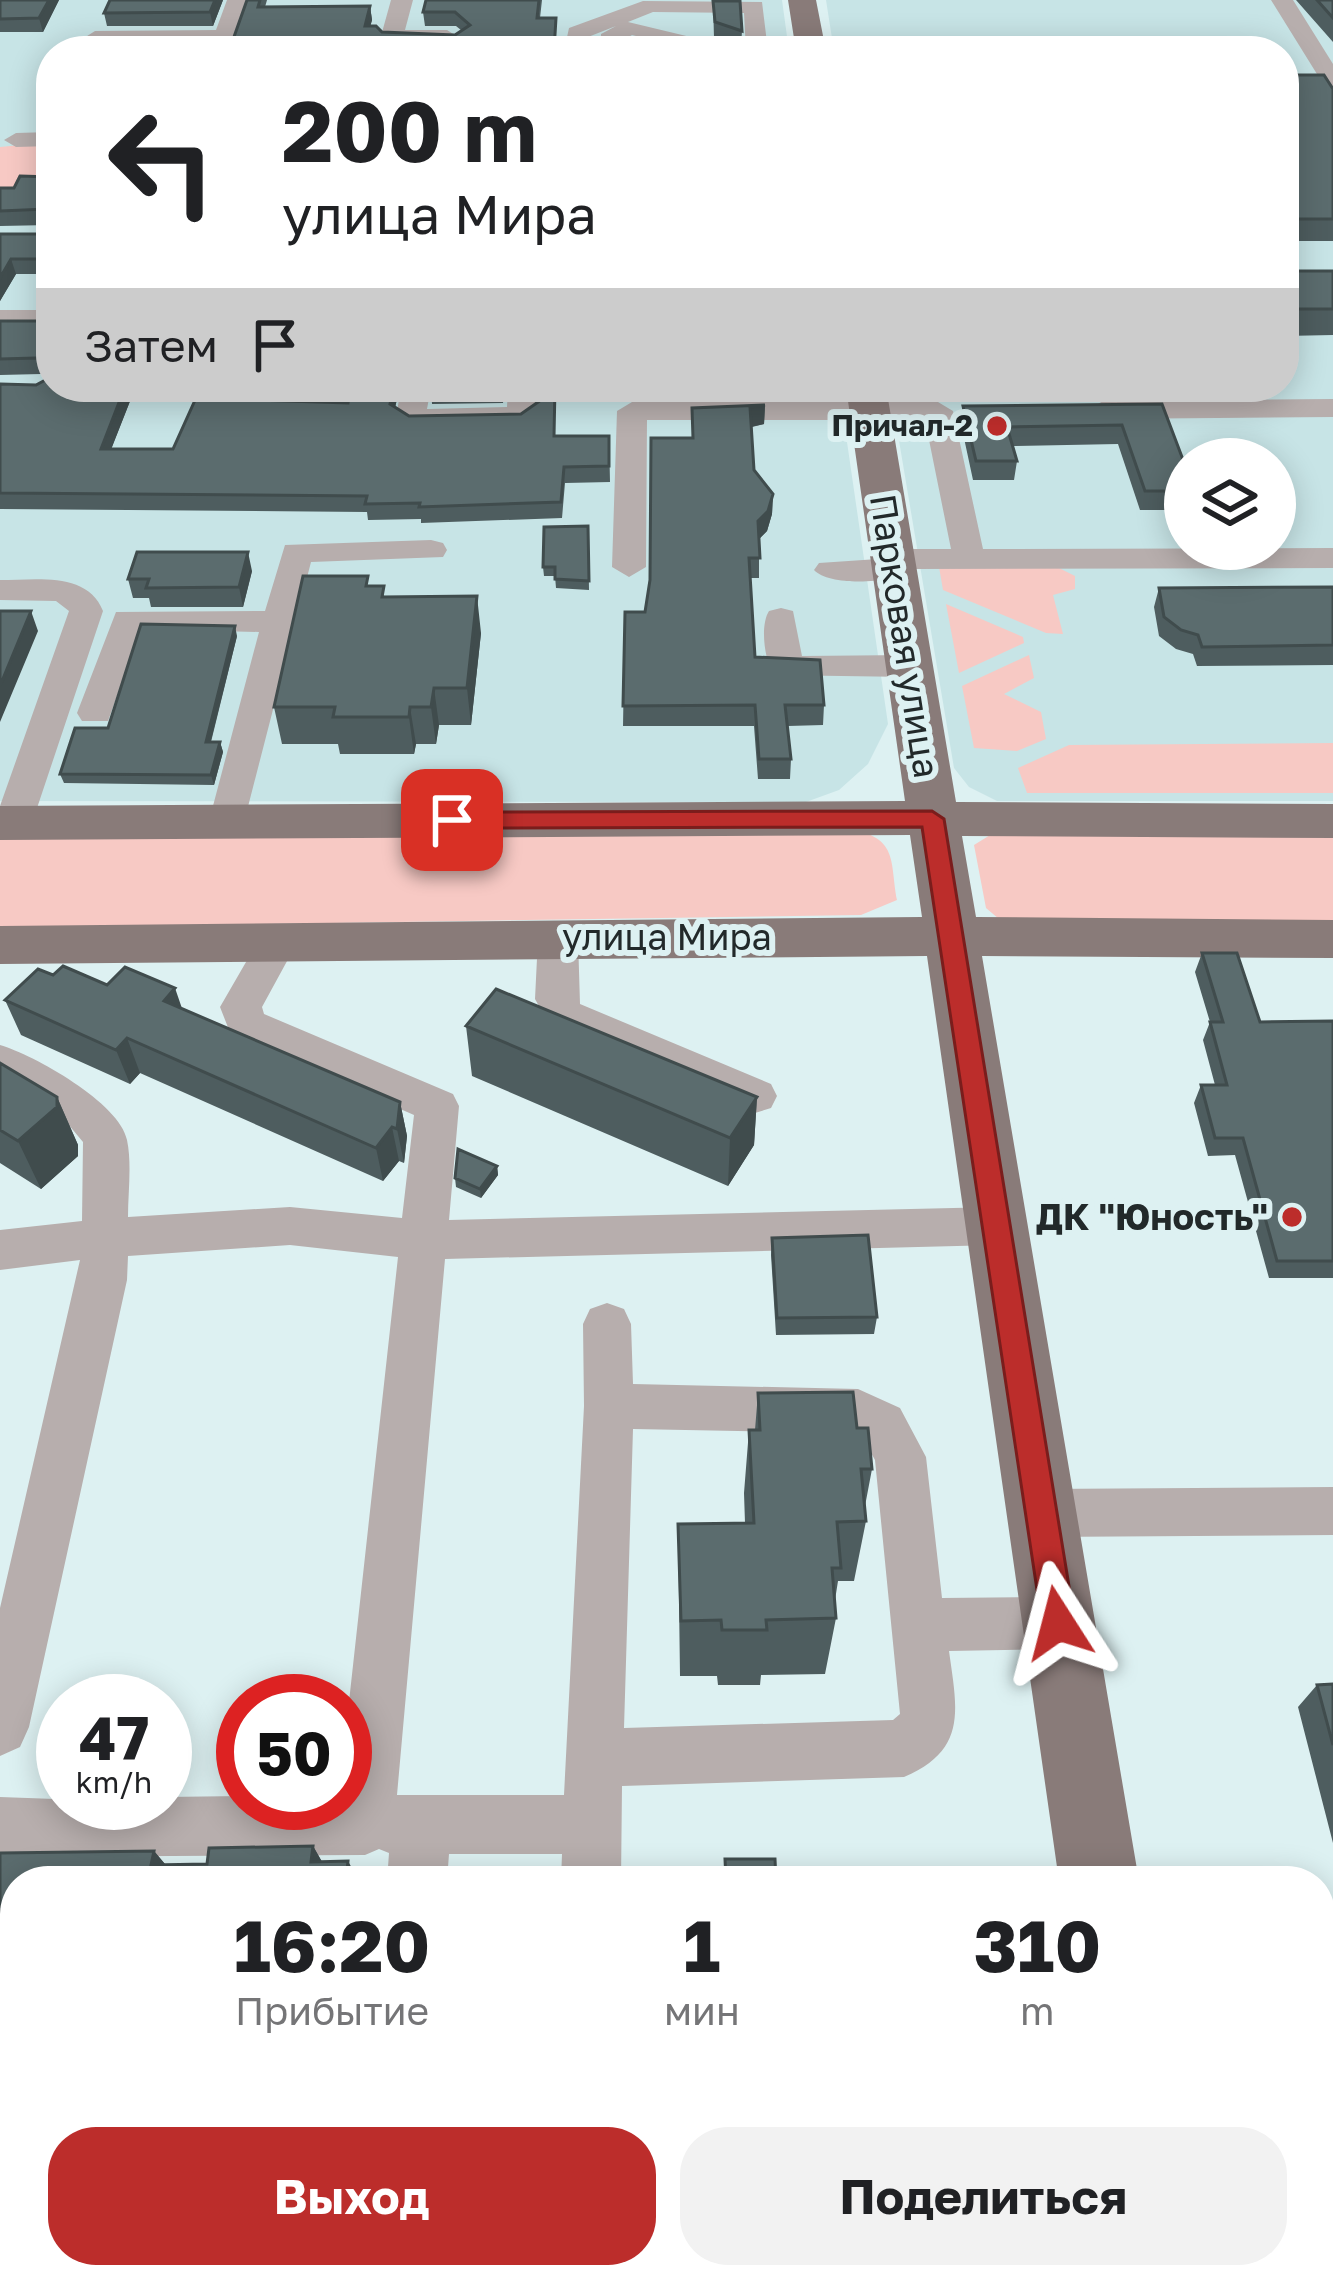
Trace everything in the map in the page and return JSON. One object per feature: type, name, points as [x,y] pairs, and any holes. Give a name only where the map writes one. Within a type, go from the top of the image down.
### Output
[{"type":"main road","points":[[802,0],[808,36]]},
{"type":"main road","name":"Парковая улица","points":[[868,402],[1097,1866]]},
{"type":"main road","points":[[9,808],[228,821],[1333,821]]},
{"type":"main road","name":"улица Мира","points":[[0,944],[558,938],[1333,939]]},
{"type":"lane","points":[[224,36],[238,0]]},
{"type":"lane","points":[[392,36],[402,0]]},
{"type":"lane","points":[[1282,0],[1333,82]]},
{"type":"lane","points":[[615,36],[651,3]]},
{"type":"lane","points":[[578,36],[651,3],[754,7],[756,36]]},
{"type":"lane","points":[[629,28],[661,36]]},
{"type":"lane","points":[[16,140],[36,139]]},
{"type":"lane","points":[[0,318],[36,319]]},
{"type":"lane","points":[[414,402],[411,418],[522,416],[522,402]]},
{"type":"lane","points":[[629,567],[632,411],[809,402]]},
{"type":"lane","points":[[944,403],[969,560]]},
{"type":"lane","points":[[1078,410],[1333,408]]},
{"type":"lane","points":[[228,821],[297,552],[431,550]]},
{"type":"lane","points":[[831,569],[969,560],[1100,564],[1333,558]]},
{"type":"lane","points":[[0,590],[63,591],[83,602],[86,610],[9,808]]},
{"type":"lane","points":[[781,617],[786,667],[909,666]]},
{"type":"lane","points":[[95,713],[128,619],[279,622]]},
{"type":"lane","points":[[558,938],[556,999],[565,1015],[755,1096]]},
{"type":"lane","points":[[278,941],[241,1007],[246,1024],[436,1106],[424,1240],[401,1844]]},
{"type":"lane","points":[[0,1061],[84,1112],[105,1138],[103,1280],[0,1727]]},
{"type":"lane","points":[[0,1250],[290,1226],[424,1240],[996,1226]]},
{"type":"lane","points":[[0,1827],[591,1852],[607,1324]]},
{"type":"lane","points":[[594,1758],[904,1748],[924,1732],[929,1716],[900,1456],[882,1424],[858,1411],[608,1406]]},
{"type":"lane","points":[[1041,1514],[1206,1522],[1333,1511]]},
{"type":"lane","points":[[919,1625],[1058,1623]]},
{"type":"shaded area","points":[[0,0],[782,0],[787,36],[36,36],[36,402],[841,402],[888,724],[868,764],[839,790],[806,802],[0,801]]},
{"type":"shaded area","points":[[826,0],[1333,0],[1333,801],[997,801],[969,787],[954,768],[893,402],[1299,402],[1299,36],[832,36]]},
{"type":"shaded area","points":[[36,143],[36,189],[0,200],[0,147]]},
{"type":"shaded area","points":[[939,567],[1057,567],[1075,576],[1075,589],[1053,595],[1063,634],[1046,633],[943,590]]},
{"type":"shaded area","points":[[946,604],[1023,637],[1024,643],[959,673]]},
{"type":"shaded area","points":[[1029,655],[1034,678],[1004,694],[1041,712],[1046,739],[1017,751],[974,748],[962,686]]},
{"type":"shaded area","points":[[1333,743],[1333,793],[1027,793],[1018,768],[1069,745]]},
{"type":"shaded area","points":[[855,830],[879,840],[890,855],[897,900],[861,915],[0,928],[0,834]]},
{"type":"shaded area","points":[[995,832],[1333,832],[1333,922],[999,919],[986,908],[974,845]]},
{"type":"building","points":[[0,0],[49,0],[39,18],[0,19]]},
{"type":"building","points":[[110,0],[215,0],[210,12],[104,13]]},
{"type":"building","points":[[247,0],[260,0],[258,7],[370,6],[365,26],[376,26],[382,32],[455,35],[470,25],[455,12],[423,12],[426,0],[539,0],[537,18],[556,18],[555,36],[234,36]]},
{"type":"building","points":[[1317,0],[1333,0],[1333,18]]},
{"type":"building","points":[[713,1],[740,1],[742,31],[715,22]]},
{"type":"building","points":[[1299,75],[1324,75],[1333,89],[1333,219],[1299,219]]},
{"type":"building","points":[[20,176],[36,177],[36,209],[0,211],[0,188],[14,188]]},
{"type":"building","points":[[0,234],[36,234],[36,259],[11,259],[0,278]]},
{"type":"building","points":[[1299,271],[1333,271],[1333,309],[1299,309]]},
{"type":"building","points":[[0,321],[36,321],[36,358],[0,359]]},
{"type":"building","points":[[0,384],[36,385],[36,402],[119,402],[101,449],[173,449],[194,402],[390,402],[409,416],[521,414],[538,402],[555,402],[554,436],[609,436],[609,466],[564,467],[561,502],[419,507],[420,503],[365,504],[367,496],[0,493]]},
{"type":"building","points":[[1162,404],[1175,438],[1164,438],[1164,491],[1145,491],[1122,425],[1007,427],[1017,461],[976,461],[963,406]]},
{"type":"building","points":[[765,405],[750,407],[754,470],[773,494],[768,511],[758,521],[760,558],[749,558],[755,657],[820,660],[824,705],[785,705],[791,759],[759,759],[755,705],[623,706],[625,612],[645,612],[650,580],[651,438],[693,438],[692,408]]},
{"type":"building","points":[[588,526],[589,581],[555,579],[555,567],[543,567],[544,527]]},
{"type":"building","points":[[137,552],[248,552],[239,587],[146,588],[149,579],[128,579]]},
{"type":"building","points":[[303,576],[368,576],[366,586],[384,586],[382,597],[477,596],[467,688],[434,688],[431,707],[410,707],[409,717],[333,717],[335,707],[274,707]]},
{"type":"building","points":[[1333,587],[1333,645],[1202,647],[1198,635],[1164,617],[1159,588]]},
{"type":"building","points":[[0,611],[31,611],[0,686]]},
{"type":"building","points":[[141,624],[235,626],[206,742],[220,742],[211,775],[60,774],[75,728],[108,728]]},
{"type":"building","name":"ДК \"Юность\"","points":[[1202,953],[1237,953],[1260,1022],[1333,1021],[1333,1261],[1277,1261],[1243,1138],[1215,1138],[1201,1085],[1227,1085],[1210,1022],[1223,1022]]},
{"type":"building","points":[[63,966],[107,985],[125,967],[175,988],[164,1001],[400,1102],[397,1129],[392,1127],[376,1148],[127,1038],[116,1050],[5,1000],[38,969],[53,975]]},
{"type":"building","points":[[496,989],[757,1097],[730,1138],[466,1026]]},
{"type":"building","points":[[0,1063],[57,1097],[57,1107],[18,1141],[0,1130]]},
{"type":"building","points":[[458,1149],[497,1166],[480,1189],[455,1178]]},
{"type":"building","points":[[868,1235],[877,1317],[777,1318],[772,1238]]},
{"type":"building","points":[[853,1392],[857,1428],[868,1428],[872,1469],[861,1469],[866,1521],[837,1522],[841,1568],[832,1568],[836,1618],[766,1620],[767,1630],[722,1630],[721,1620],[681,1621],[678,1524],[754,1523],[749,1430],[760,1430],[758,1393]]},
{"type":"building","points":[[1333,1684],[1333,1745],[1317,1685]]},
{"type":"building","points":[[313,1846],[311,1862],[348,1861],[348,1866],[0,1866],[0,1853],[154,1851],[151,1865],[207,1864],[209,1848]]},
{"type":"building","points":[[725,1859],[775,1859],[775,1866],[725,1866]]},
{"type":"place","name":"Причал-2","points":[[997,426]]},
{"type":"place","name":"ДК \"Юность\"","points":[[1292,1217]]},
{"type":"route","points":[[452,820],[932,819],[1058,1623]]}]
